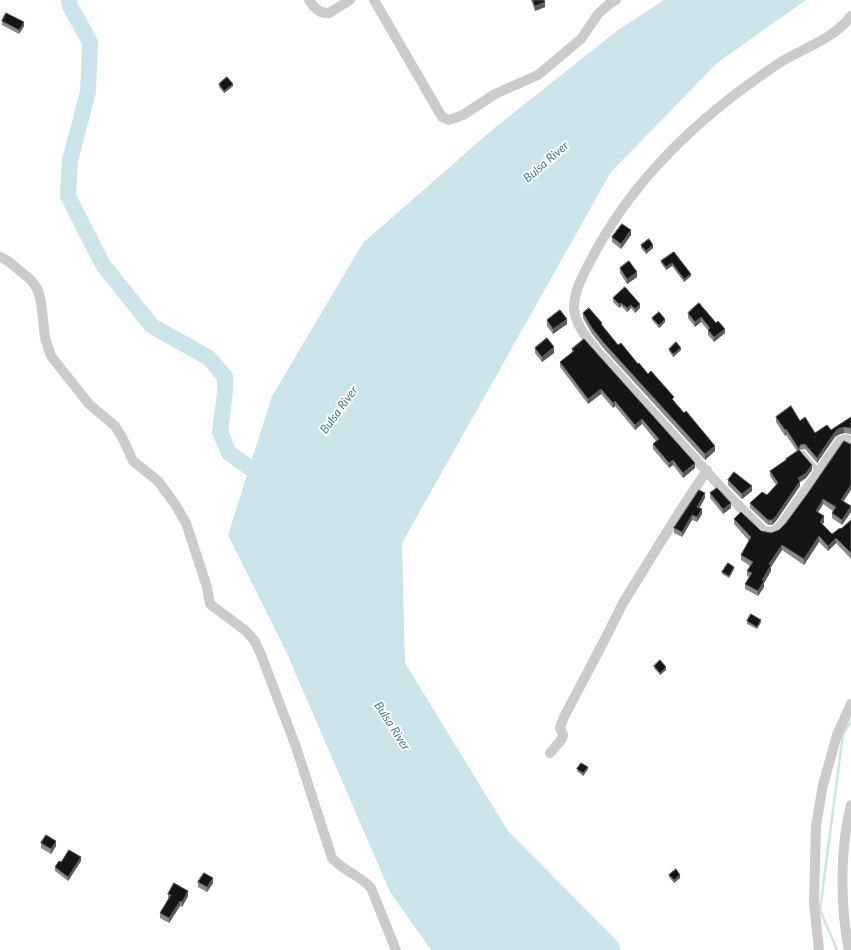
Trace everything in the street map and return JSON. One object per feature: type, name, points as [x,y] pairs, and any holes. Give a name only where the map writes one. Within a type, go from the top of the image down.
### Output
[{"type":"street","points":[[309,0],[317,11],[325,14],[350,0]]},
{"type":"street","points":[[374,0],[442,117],[449,120],[463,115],[495,94],[538,75],[581,39],[598,14],[616,0]]},
{"type":"street","points":[[851,16],[844,24],[832,33],[781,62],[716,109],[674,148],[640,187],[598,245],[576,292],[574,310],[576,320],[588,340],[728,495],[763,530],[769,532],[774,531],[781,525],[840,441],[846,439],[851,443]]},
{"type":"street","points":[[0,258],[8,261],[31,280],[38,290],[41,302],[45,338],[51,356],[89,404],[114,426],[122,437],[133,461],[158,481],[175,504],[186,523],[207,587],[210,604],[246,631],[254,640],[260,652],[296,747],[332,858],[337,864],[366,882],[371,888],[396,950]]},
{"type":"street","points":[[550,753],[562,739],[563,735],[560,728],[564,717],[623,603],[707,470]]},
{"type":"street","points":[[819,950],[814,903],[816,826],[823,785],[837,735],[851,704]]},
{"type":"street","points":[[849,950],[844,921],[843,897],[844,846],[848,816],[851,806]]},
{"type":"lane","points":[[803,453],[818,471]]},
{"type":"water","name":"Bulsa River","points":[[664,0],[806,0],[717,63],[611,172],[402,543],[405,663],[508,831],[618,942],[621,950],[431,950],[390,892],[285,649],[228,535],[272,396],[363,243],[492,130],[618,30]]},
{"type":"building","points":[[533,0],[544,0],[545,2],[535,6]]},
{"type":"building","points":[[6,13],[24,22],[19,30],[2,21]]},
{"type":"building","points":[[227,77],[233,84],[224,91],[219,84]]},
{"type":"building","points":[[622,224],[631,230],[621,244],[612,237]]},
{"type":"building","points":[[649,239],[653,245],[646,251],[641,245]]},
{"type":"building","points":[[674,252],[691,274],[684,279],[672,263],[666,267],[661,261]]},
{"type":"building","points":[[629,261],[637,272],[627,279],[620,268]]},
{"type":"building","points":[[625,287],[640,304],[635,309],[631,305],[627,308],[621,303],[619,304],[613,298]]},
{"type":"building","points":[[699,303],[716,323],[718,321],[725,329],[714,337],[708,330],[710,328],[701,317],[695,322],[688,313]]},
{"type":"building","points":[[589,308],[618,345],[621,343],[648,374],[651,371],[674,397],[672,399],[684,413],[686,411],[715,446],[705,454],[592,328],[583,313]]},
{"type":"building","points":[[560,310],[567,319],[553,329],[547,320]]},
{"type":"building","points":[[659,312],[665,319],[659,325],[652,318]]},
{"type":"building","points":[[547,338],[554,347],[542,357],[535,348]]},
{"type":"building","points":[[584,339],[695,463],[683,473],[673,460],[669,463],[653,444],[659,439],[642,419],[635,425],[615,401],[613,403],[601,389],[588,399],[560,362],[574,351],[572,349]]},
{"type":"building","points":[[676,342],[681,348],[673,354],[669,349]]},
{"type":"building","points":[[791,406],[800,421],[805,417],[815,433],[827,425],[831,430],[851,417],[851,429],[844,427],[838,429],[817,458],[805,444],[800,445],[799,449],[776,417]]},
{"type":"building","points":[[844,441],[851,444],[851,485],[841,500],[851,506],[842,520],[832,513],[836,507],[823,499],[816,511],[824,516],[820,522],[832,534],[840,528],[841,529],[851,520],[851,553],[836,538],[828,546],[819,536],[804,559],[782,545],[769,564],[771,565],[762,580],[764,581],[758,591],[745,584],[752,573],[747,571],[753,562],[741,555],[751,537],[734,519],[741,512],[761,531],[771,533],[779,530],[808,493]]},
{"type":"building","points":[[799,450],[812,465],[806,473],[798,478],[800,481],[776,516],[772,520],[768,520],[750,503],[762,492],[767,495],[778,483],[770,471]]},
{"type":"building","points":[[734,472],[752,486],[742,494],[728,480]]},
{"type":"building","points":[[717,488],[731,503],[723,509],[710,493]]},
{"type":"building","points":[[699,490],[705,493],[697,507],[702,509],[697,517],[692,515],[682,532],[674,528]]},
{"type":"building","points":[[728,563],[734,567],[729,576],[722,572]]},
{"type":"building","points":[[751,614],[761,620],[757,627],[747,621]]},
{"type":"building","points":[[660,660],[666,667],[660,673],[654,666]]},
{"type":"building","points":[[581,763],[588,767],[583,773],[577,769]]},
{"type":"building","points":[[46,835],[56,841],[51,849],[41,843]]},
{"type":"building","points":[[69,850],[81,857],[68,877],[55,867],[59,861],[61,862]]},
{"type":"building","points":[[676,869],[680,875],[674,880],[669,875]]},
{"type":"building","points":[[204,873],[213,878],[207,887],[198,882]]},
{"type":"building","points":[[174,883],[188,891],[182,902],[180,901],[169,918],[160,913],[171,895],[168,894]]},
{"type":"waterway","points":[[69,0],[70,6],[90,42],[88,92],[70,160],[68,196],[103,265],[152,326],[209,358],[225,377],[225,392],[220,432],[229,453],[267,480]]},
{"type":"waterway","points":[[837,950],[820,910],[843,734],[851,721]]}]
